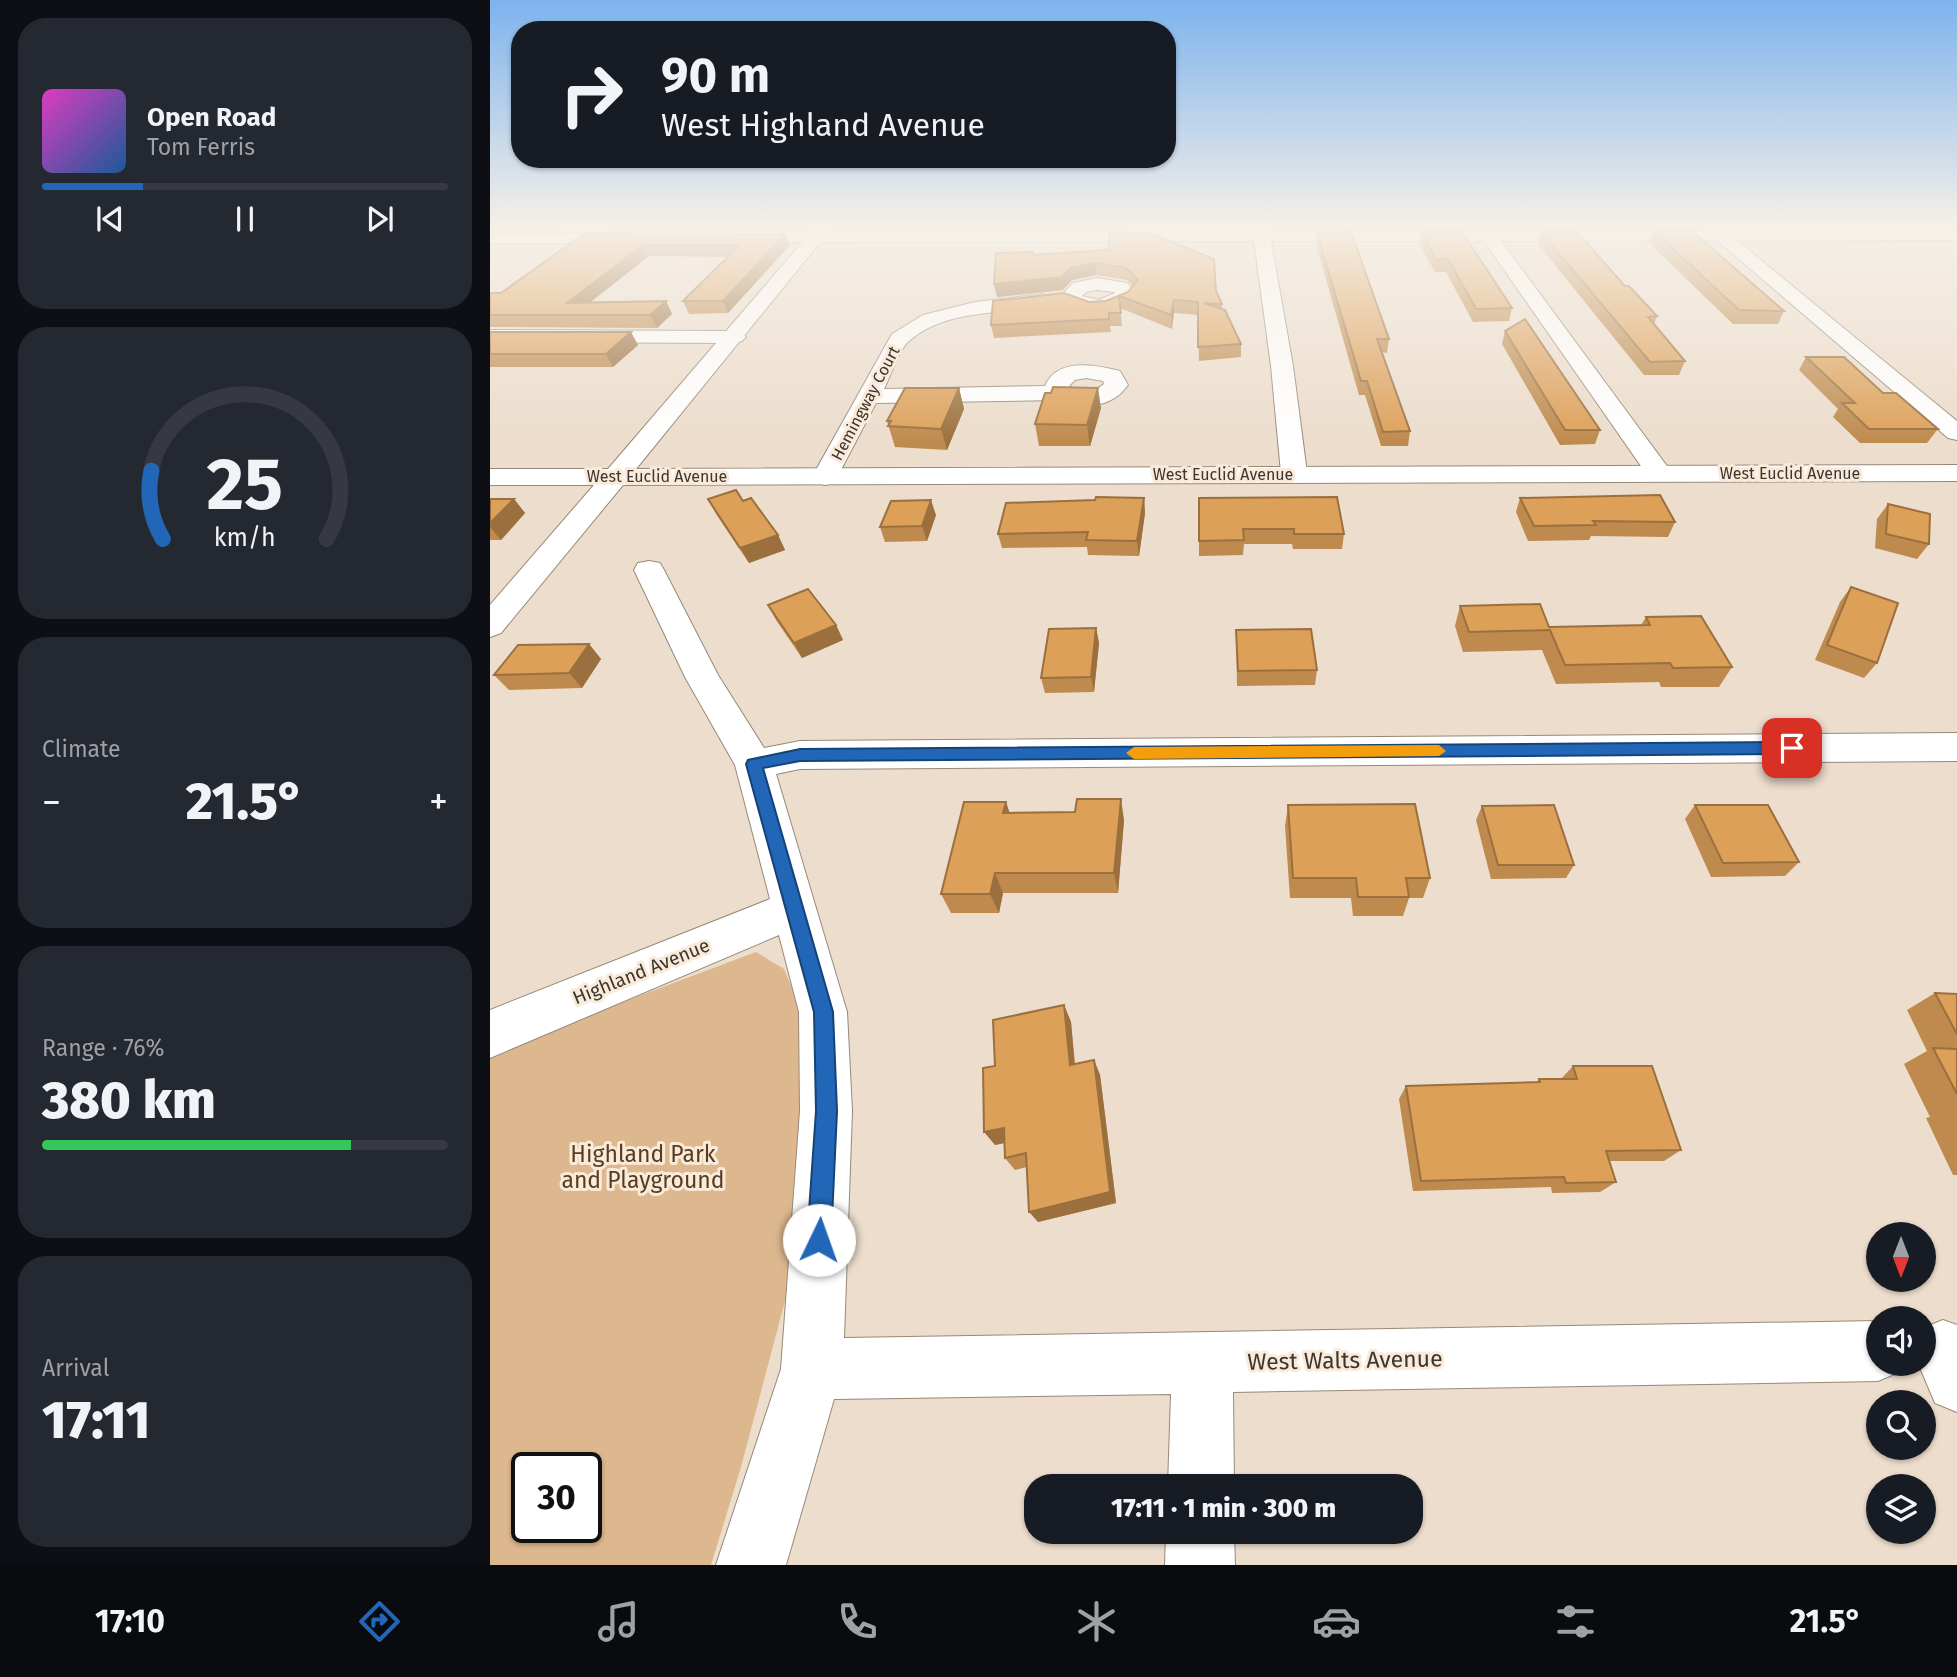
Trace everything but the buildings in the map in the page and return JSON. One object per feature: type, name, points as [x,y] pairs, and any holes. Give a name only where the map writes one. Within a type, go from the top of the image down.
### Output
[{"type":"street","points":[[490,626],[613,476],[767,298]]},
{"type":"street","name":"Hemingway Court","points":[[825,477],[899,338],[930,319],[975,308],[1061,298]]},
{"type":"street","points":[[1272,298],[1294,473]]},
{"type":"street","points":[[1533,298],[1659,473]]},
{"type":"street","points":[[1794,298],[1957,433]]},
{"type":"street","points":[[490,336],[735,337]]},
{"type":"street","points":[[867,396],[1060,393]]},
{"type":"street","name":"West Euclid Avenue","points":[[490,477],[1957,473]]},
{"type":"street","points":[[649,570],[702,677],[754,764],[823,1012],[826,1111],[812,1369],[751,1565]]},
{"type":"street","points":[[754,764],[800,755],[1957,747]]},
{"type":"street","name":"Highland Avenue","points":[[490,1034],[793,909]]},
{"type":"street","name":"West Walts Avenue","points":[[812,1369],[1866,1351]]},
{"type":"street","points":[[1201,1474],[1202,1362]]},
{"type":"street","points":[[1200,1544],[1200,1565]]},
{"type":"green space","name":"Highland Park and Playground","points":[[756,952],[784,969],[805,1019],[790,1282],[741,1467],[711,1565],[490,1565],[490,1052]]},
{"type":"slow traffic","points":[[1134,753],[1439,751]]},
{"type":"route","points":[[819,1240],[826,1111],[823,1012],[754,764],[800,755],[1792,748]]}]
